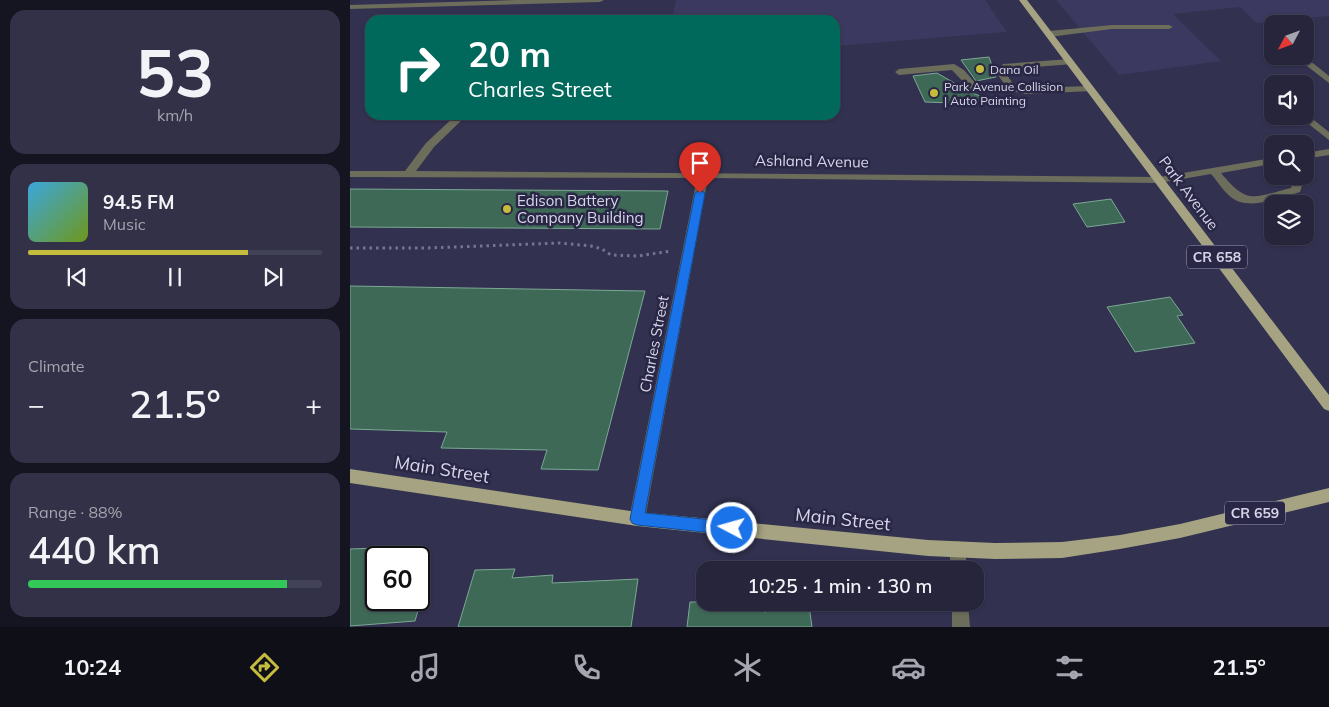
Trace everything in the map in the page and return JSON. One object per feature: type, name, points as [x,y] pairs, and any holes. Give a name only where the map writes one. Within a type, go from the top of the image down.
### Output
[{"type":"main road","name":"Park Avenue","points":[[1023,0],[1329,406]]},
{"type":"main road","name":"Main Street","points":[[350,476],[637,519],[958,549],[1062,550],[1120,542],[1180,531],[1329,495]]},
{"type":"street","points":[[350,6],[600,0]]},
{"type":"street","points":[[1049,34],[1112,27],[1169,27]]},
{"type":"street","points":[[1009,88],[1000,72],[1006,66],[1070,62]]},
{"type":"street","points":[[1310,65],[1329,80]]},
{"type":"street","points":[[900,72],[954,68],[961,72],[974,88],[1009,88],[1026,91],[1090,89]]},
{"type":"street","points":[[408,174],[430,144],[456,120]]},
{"type":"street","points":[[1314,124],[1329,137]]},
{"type":"street","points":[[1314,154],[1329,152]]},
{"type":"street","name":"Ashland Avenue","points":[[350,174],[703,175],[1159,180],[1264,162]]},
{"type":"street","points":[[1214,171],[1233,193],[1241,198],[1250,200],[1296,190],[1298,185]]},
{"type":"street","name":"Charles Street","points":[[637,519],[703,175]]},
{"type":"street","points":[[958,549],[958,561]]},
{"type":"street","points":[[960,611],[961,627]]},
{"type":"path","points":[[350,248],[418,248],[559,243],[591,246],[602,249],[611,255],[638,256],[690,248]]},
{"type":"shaded area","points":[[676,0],[985,0],[1007,32],[840,46],[840,15],[673,15]]},
{"type":"shaded area","points":[[1056,0],[1329,0],[1329,16],[1314,17],[1314,15],[1264,15],[1264,22],[1257,23],[1240,7],[1173,14],[1221,61],[1119,75]]},
{"type":"building","points":[[989,57],[996,77],[976,81],[961,60]]},
{"type":"building","points":[[937,73],[970,92],[990,100],[953,103],[925,102],[913,76]]},
{"type":"building","name":"Edison Battery Company Building","points":[[350,189],[668,191],[660,229],[350,227]]},
{"type":"building","points":[[1111,199],[1125,222],[1087,227],[1073,204]]},
{"type":"building","points":[[350,286],[645,291],[598,470],[541,469],[547,450],[441,448],[447,432],[350,429]]},
{"type":"building","points":[[1170,297],[1183,315],[1177,316],[1195,343],[1135,352],[1107,307]]},
{"type":"building","points":[[365,548],[365,611],[418,611],[415,621],[350,626],[350,549]]},
{"type":"building","points":[[515,569],[512,578],[553,575],[552,583],[638,579],[631,627],[458,627],[475,570]]},
{"type":"building","points":[[690,602],[696,602],[696,611],[810,611],[812,627],[687,627]]},
{"type":"place","name":"Dana Oil","points":[[980,69]]},
{"type":"place","name":"Park Avenue Collision | Auto Painting","points":[[934,93]]},
{"type":"place","name":"Edison Battery Company Building","points":[[507,209]]},
{"type":"route","points":[[700,193],[637,519],[732,528]]}]
